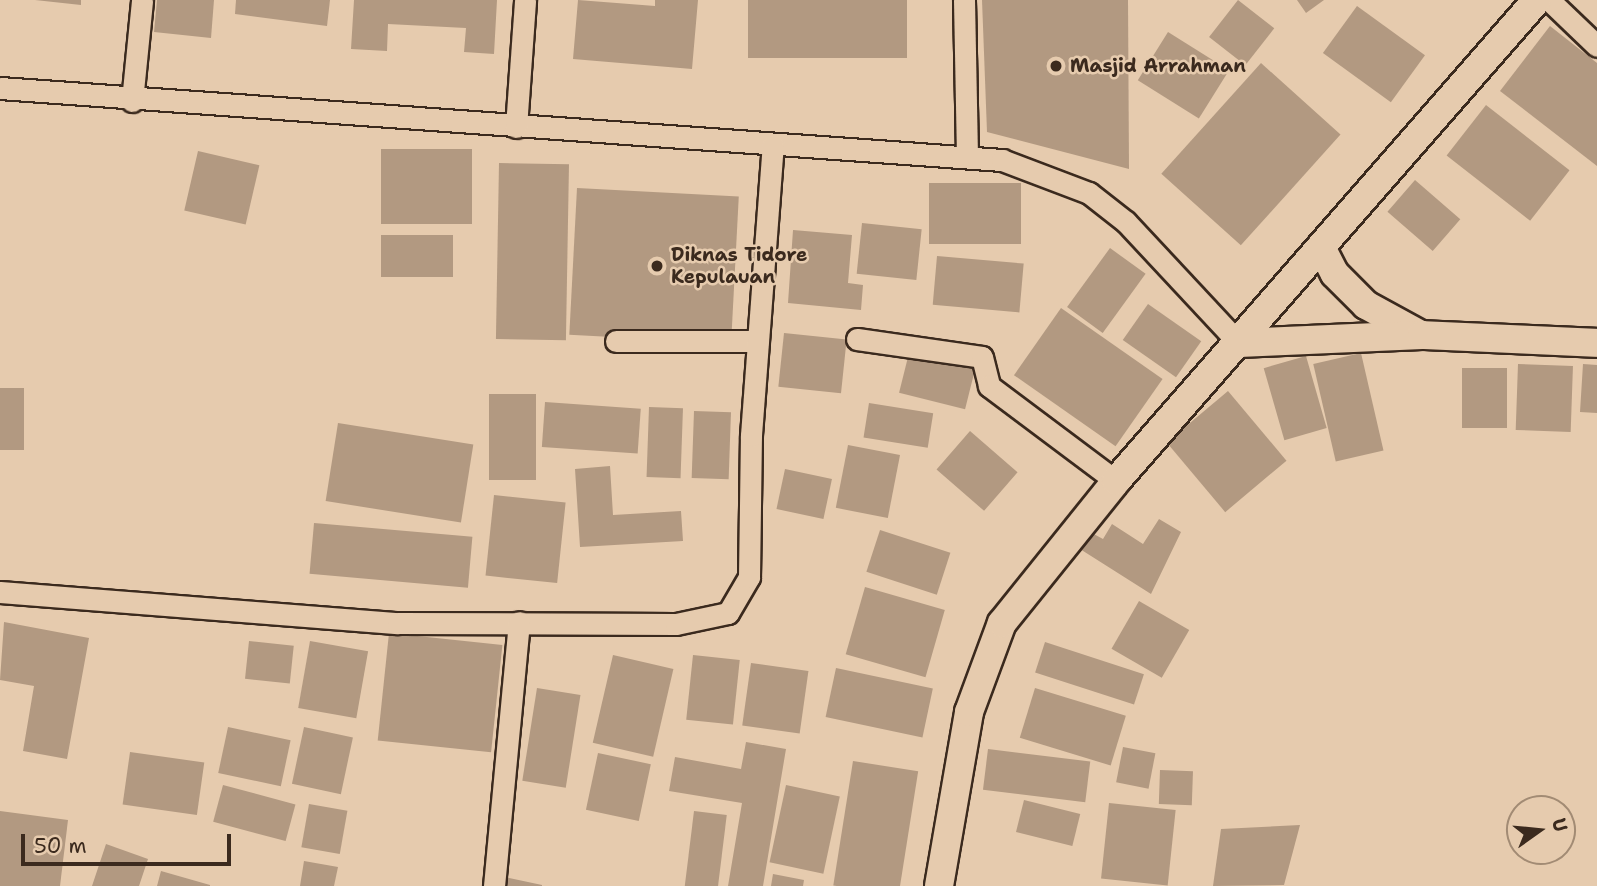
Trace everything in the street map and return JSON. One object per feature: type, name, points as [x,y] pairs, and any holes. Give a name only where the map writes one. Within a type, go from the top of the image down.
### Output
[{"type":"street","points":[[132,101],[142,0]]},
{"type":"street","points":[[516,127],[525,0]]},
{"type":"street","points":[[964,0],[967,156]]},
{"type":"street","points":[[939,886],[970,712],[991,644],[1016,602],[1115,481],[1239,343],[1537,0]]},
{"type":"street","points":[[1549,0],[1597,46]]},
{"type":"street","points":[[0,88],[132,101],[967,156],[1055,175],[1089,193],[1126,222],[1239,343],[1422,335],[1597,344]]},
{"type":"street","points":[[0,592],[301,619],[676,624],[728,613],[738,602],[749,578],[758,341],[773,145]]},
{"type":"street","points":[[1321,247],[1335,274],[1366,305],[1422,335]]},
{"type":"street","points":[[856,339],[982,357],[989,386],[1115,481]]},
{"type":"street","points":[[616,341],[758,341]]},
{"type":"street","points":[[494,886],[519,622]]},
{"type":"building","points":[[35,0],[81,0],[81,5]]},
{"type":"building","points":[[157,0],[214,0],[211,38],[154,32]]},
{"type":"building","points":[[236,0],[330,0],[327,26],[235,14]]},
{"type":"building","points":[[354,0],[497,0],[494,54],[464,52],[466,28],[388,24],[387,51],[351,49]]},
{"type":"building","points":[[578,0],[655,6],[655,0],[698,0],[692,69],[573,59]]},
{"type":"building","points":[[748,0],[907,0],[907,58],[748,58]]},
{"type":"building","name":"Masjid Arrahman","points":[[982,0],[1128,0],[1129,169],[987,132]]},
{"type":"building","points":[[1238,0],[1274,28],[1245,65],[1209,37]]},
{"type":"building","points":[[1297,0],[1324,0],[1306,13]]},
{"type":"building","points":[[1357,6],[1425,55],[1391,102],[1323,53]]},
{"type":"building","points":[[1550,26],[1597,63],[1597,166],[1500,91]]},
{"type":"building","points":[[1168,32],[1229,70],[1199,118],[1138,80]]},
{"type":"building","points":[[1261,63],[1341,135],[1241,245],[1161,174]]},
{"type":"building","points":[[1486,105],[1570,170],[1530,221],[1447,155]]},
{"type":"building","points":[[381,149],[472,149],[472,224],[381,224]]},
{"type":"building","points":[[198,151],[259,165],[246,225],[184,210]]},
{"type":"building","points":[[499,163],[569,164],[566,340],[496,339]]},
{"type":"building","points":[[1415,180],[1460,219],[1433,251],[1387,212]]},
{"type":"building","points":[[929,183],[1021,183],[1021,244],[929,244]]},
{"type":"building","name":"Diknas Tidore Kepulauan","points":[[577,188],[739,196],[731,343],[569,335]]},
{"type":"building","points":[[862,223],[922,229],[916,280],[857,274]]},
{"type":"building","points":[[793,230],[852,235],[848,283],[863,285],[861,310],[788,303]]},
{"type":"building","points":[[381,235],[453,235],[453,277],[381,277]]},
{"type":"building","points":[[1110,248],[1146,274],[1103,333],[1067,307]]},
{"type":"building","points":[[937,256],[1024,264],[1019,312],[933,305]]},
{"type":"building","points":[[1148,304],[1201,341],[1176,377],[1123,340]]},
{"type":"building","points":[[1061,308],[1163,379],[1116,446],[1014,375]]},
{"type":"building","points":[[784,333],[847,340],[841,393],[778,387]]},
{"type":"building","points":[[909,353],[975,369],[965,409],[899,393]]},
{"type":"building","points":[[1361,353],[1383,450],[1336,461],[1313,364]]},
{"type":"building","points":[[1306,356],[1327,428],[1284,440],[1264,368]]},
{"type":"building","points":[[1518,364],[1573,366],[1571,432],[1516,430]]},
{"type":"building","points":[[1583,364],[1597,365],[1597,413],[1580,412]]},
{"type":"building","points":[[1462,368],[1507,368],[1507,428],[1462,428]]},
{"type":"building","points":[[0,388],[24,388],[24,450],[0,450]]},
{"type":"building","points":[[1228,391],[1286,461],[1225,512],[1167,442]]},
{"type":"building","points":[[489,394],[536,394],[536,480],[489,480]]},
{"type":"building","points":[[545,402],[641,409],[638,454],[542,447]]},
{"type":"building","points":[[869,403],[933,413],[928,448],[864,438]]},
{"type":"building","points":[[649,407],[683,408],[681,478],[647,477]]},
{"type":"building","points":[[694,411],[731,412],[729,479],[692,478]]},
{"type":"building","points":[[338,423],[473,444],[461,522],[326,501]]},
{"type":"building","points":[[970,431],[1018,472],[984,511],[937,469]]},
{"type":"building","points":[[848,445],[900,455],[888,518],[836,508]]},
{"type":"building","points":[[610,466],[613,515],[681,511],[683,541],[580,547],[575,469]]},
{"type":"building","points":[[785,469],[832,479],[823,519],[776,509]]},
{"type":"building","points":[[494,495],[566,503],[557,583],[486,576]]},
{"type":"building","points":[[1159,519],[1181,532],[1151,594],[1080,549],[1090,532],[1103,539],[1112,524],[1143,544]]},
{"type":"building","points":[[314,523],[472,537],[468,588],[310,574]]},
{"type":"building","points":[[880,530],[950,553],[937,595],[866,572]]},
{"type":"building","points":[[865,587],[945,610],[925,677],[846,654]]},
{"type":"building","points":[[1139,601],[1189,630],[1162,678],[1112,649]]},
{"type":"building","points":[[4,622],[89,638],[67,759],[23,751],[34,686],[0,680]]},
{"type":"building","points":[[389,633],[502,645],[491,752],[378,740]]},
{"type":"building","points":[[249,641],[294,646],[290,683],[245,679]]},
{"type":"building","points":[[310,641],[368,651],[356,718],[298,708]]},
{"type":"building","points":[[1045,642],[1144,674],[1134,705],[1035,672]]},
{"type":"building","points":[[613,655],[673,669],[653,757],[593,743]]},
{"type":"building","points":[[693,655],[740,660],[733,725],[686,720]]},
{"type":"building","points":[[751,663],[808,671],[800,733],[742,725]]},
{"type":"building","points":[[836,668],[933,689],[922,737],[826,717]]},
{"type":"building","points":[[537,688],[580,695],[566,788],[522,781]]},
{"type":"building","points":[[1035,688],[1126,716],[1111,766],[1020,738]]},
{"type":"building","points":[[228,727],[291,740],[281,786],[218,773]]},
{"type":"building","points":[[304,727],[353,737],[341,794],[292,784]]},
{"type":"building","points":[[746,742],[786,749],[763,886],[728,886],[742,803],[669,791],[675,757],[741,769]]},
{"type":"building","points":[[1123,747],[1155,753],[1149,789],[1116,782]]},
{"type":"building","points":[[988,749],[1090,762],[1085,802],[983,790]]},
{"type":"building","points":[[130,752],[204,762],[197,815],[123,804]]},
{"type":"building","points":[[598,753],[651,764],[639,821],[586,810]]},
{"type":"building","points":[[853,761],[918,771],[900,886],[833,885]]},
{"type":"building","points":[[1160,770],[1193,771],[1192,805],[1159,804]]},
{"type":"building","points":[[223,785],[295,804],[286,841],[213,822]]},
{"type":"building","points":[[786,785],[840,796],[823,874],[770,862]]},
{"type":"building","points":[[1024,800],[1080,814],[1072,846],[1016,832]]},
{"type":"building","points":[[1109,803],[1176,810],[1168,886],[1101,879]]},
{"type":"building","points":[[309,804],[347,811],[340,854],[301,847]]},
{"type":"building","points":[[0,811],[68,820],[60,886],[0,886]]},
{"type":"building","points":[[694,811],[727,815],[718,886],[685,886]]},
{"type":"building","points":[[1300,825],[1284,885],[1213,886],[1221,829]]},
{"type":"building","points":[[106,844],[148,859],[139,886],[92,886]]},
{"type":"building","points":[[304,861],[338,867],[334,886],[300,886]]},
{"type":"building","points":[[161,871],[210,885],[210,886],[157,886]]},
{"type":"building","points":[[773,874],[804,880],[803,886],[771,886]]},
{"type":"building","points":[[505,877],[542,885],[542,886],[503,886]]},
{"type":"place","name":"Masjid Arrahman","points":[[1056,66]]},
{"type":"place","name":"Diknas Tidore Kepulauan","points":[[657,266]]}]
